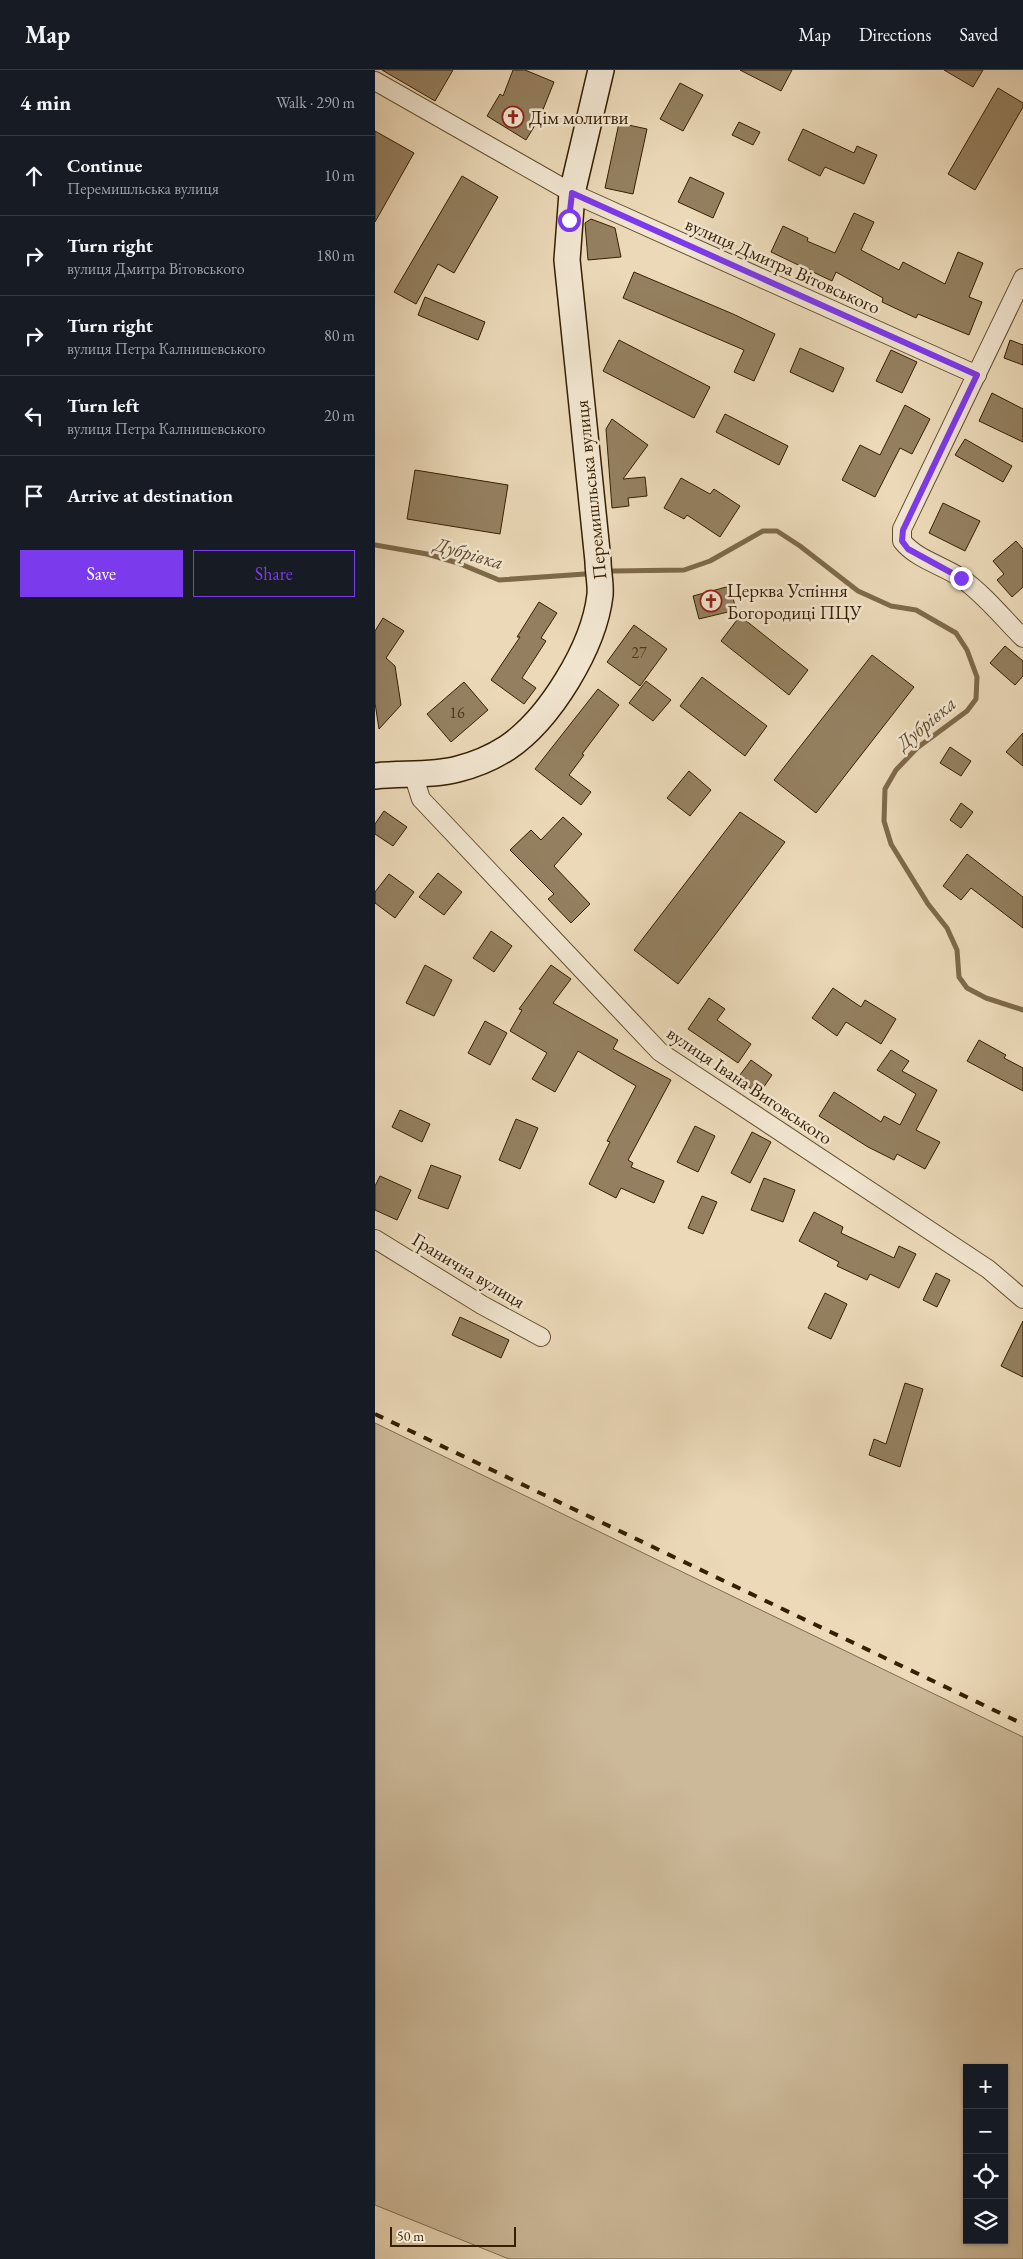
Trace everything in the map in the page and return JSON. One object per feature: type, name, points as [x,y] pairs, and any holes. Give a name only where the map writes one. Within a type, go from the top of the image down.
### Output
[{"type":"main road","name":"Перемишльська вулиця","points":[[375,776],[458,769],[507,748],[543,713],[562,687],[581,654],[595,620],[600,594],[598,561],[567,260],[572,193],[601,70]]},
{"type":"street","name":"вулиця Дмитра Вітовського","points":[[375,81],[572,193],[977,375]]},
{"type":"street","points":[[1023,278],[903,530],[902,541],[908,549],[961,578],[973,587],[1023,638]]},
{"type":"street","name":"вулиця Івана Виговського","points":[[413,774],[421,798],[660,1052],[988,1269],[1023,1299]]},
{"type":"street","name":"Гранична вулиця","points":[[375,1239],[482,1305],[541,1337]]},
{"type":"shaded area","points":[[375,1423],[1023,1737],[1023,2259],[509,2259],[375,2205]]},
{"type":"building","points":[[382,70],[453,70],[435,101]]},
{"type":"building","points":[[513,70],[525,70],[554,82],[540,117],[526,140],[487,116],[500,94],[503,96]]},
{"type":"building","points":[[740,70],[792,70],[781,91]]},
{"type":"building","points":[[944,70],[983,70],[973,87]]},
{"type":"building","points":[[680,83],[703,95],[683,131],[660,119]]},
{"type":"building","points":[[998,88],[1023,103],[1023,107],[975,190],[948,174]]},
{"type":"building","points":[[739,122],[760,132],[753,145],[732,135]]},
{"type":"building","points":[[619,123],[647,129],[633,194],[605,188]]},
{"type":"building","points":[[803,129],[854,153],[857,146],[877,155],[864,184],[825,167],[820,176],[788,160]]},
{"type":"building","points":[[375,131],[414,153],[375,222]]},
{"type":"building","points":[[462,176],[498,197],[454,273],[438,264],[416,304],[394,292]]},
{"type":"building","points":[[690,177],[724,193],[713,218],[678,202]]},
{"type":"building","points":[[854,213],[874,222],[861,250],[899,270],[903,262],[945,284],[958,252],[983,263],[969,297],[982,302],[969,335],[918,314],[916,318],[882,302],[883,298],[836,272],[832,281],[771,252],[783,226],[808,238],[807,241],[835,253]]},
{"type":"building","points":[[591,219],[615,228],[621,257],[588,260],[585,223]]},
{"type":"building","points":[[634,272],[775,334],[754,381],[734,372],[744,350],[623,298]]},
{"type":"building","points":[[425,297],[485,322],[478,340],[418,315]]},
{"type":"building","points":[[619,340],[710,387],[694,418],[603,371]]},
{"type":"building","points":[[1010,340],[1023,345],[1023,365],[1004,358]]},
{"type":"building","points":[[800,348],[844,368],[833,392],[790,372]]},
{"type":"building","points":[[891,350],[917,362],[902,393],[876,381]]},
{"type":"building","points":[[992,393],[1023,409],[1023,442],[979,421]]},
{"type":"building","points":[[905,405],[930,419],[912,454],[900,448],[875,497],[842,480],[860,445],[880,455]]},
{"type":"building","points":[[725,414],[788,446],[779,465],[716,432]]},
{"type":"building","points":[[612,419],[648,445],[623,479],[645,477],[647,496],[628,498],[629,506],[612,508],[606,429]]},
{"type":"building","points":[[965,439],[1012,466],[1003,482],[955,455]]},
{"type":"building","points":[[415,470],[508,485],[500,534],[407,519]]},
{"type":"building","points":[[681,478],[710,494],[714,489],[740,506],[720,537],[687,515],[684,519],[664,508]]},
{"type":"building","points":[[943,503],[980,521],[965,551],[929,533]]},
{"type":"building","points":[[1016,541],[1023,549],[1023,587],[1012,597],[997,580],[1004,574],[993,561]]},
{"type":"building","points":[[730,586],[736,610],[699,619],[693,596]]},
{"type":"building","points":[[539,602],[557,613],[541,638],[546,641],[522,678],[536,688],[524,704],[491,680],[520,637],[517,637]]},
{"type":"building","points":[[740,616],[808,670],[789,695],[721,641]]},
{"type":"building","points":[[383,618],[404,631],[386,658],[395,666],[401,705],[379,729],[375,703],[375,631]]},
{"type":"building","points":[[634,625],[667,649],[640,686],[607,662]]},
{"type":"building","points":[[1005,646],[1023,661],[1023,676],[1015,685],[990,663]]},
{"type":"building","points":[[872,655],[914,687],[816,813],[774,780]]},
{"type":"building","points":[[702,677],[767,726],[745,756],[680,706]]},
{"type":"building","points":[[646,681],[671,700],[653,721],[629,703]]},
{"type":"building","points":[[464,682],[488,710],[451,742],[427,714]]},
{"type":"building","points":[[598,689],[619,705],[582,754],[584,755],[569,775],[591,792],[581,805],[535,769]]},
{"type":"building","points":[[1023,733],[1023,766],[1006,752]]},
{"type":"building","points":[[950,747],[971,761],[961,776],[940,763]]},
{"type":"building","points":[[689,771],[711,790],[690,816],[667,798]]},
{"type":"building","points":[[961,803],[973,812],[961,828],[950,820]]},
{"type":"building","points":[[384,811],[407,827],[393,846],[375,834],[375,824]]},
{"type":"building","points":[[740,812],[785,842],[678,984],[634,950]]},
{"type":"building","points":[[563,817],[582,834],[554,866],[590,904],[571,923],[548,899],[554,894],[510,850],[531,830],[541,840]]},
{"type":"building","points":[[967,854],[1023,897],[1023,928],[971,888],[961,900],[943,886]]},
{"type":"building","points":[[438,873],[462,892],[444,915],[419,897]]},
{"type":"building","points":[[389,874],[414,892],[395,918],[375,903],[375,892]]},
{"type":"building","points":[[491,931],[512,946],[494,972],[473,958]]},
{"type":"building","points":[[425,965],[452,980],[434,1016],[406,1003]]},
{"type":"building","points":[[551,965],[571,979],[553,1003],[618,1040],[613,1049],[671,1080],[628,1160],[633,1163],[631,1167],[664,1181],[654,1203],[621,1188],[616,1198],[589,1184],[610,1142],[607,1141],[636,1086],[578,1051],[555,1092],[532,1079],[547,1053],[510,1031],[522,1010],[519,1009]]},
{"type":"building","points":[[833,988],[861,1007],[865,1000],[896,1019],[881,1044],[846,1022],[837,1036],[812,1018]]},
{"type":"building","points":[[709,998],[725,1009],[717,1020],[751,1044],[738,1063],[688,1029]]},
{"type":"building","points":[[485,1021],[507,1033],[490,1065],[468,1053]]},
{"type":"building","points":[[979,1040],[1006,1055],[1004,1058],[1023,1068],[1023,1091],[967,1061]]},
{"type":"building","points":[[891,1050],[909,1061],[902,1071],[937,1090],[916,1130],[940,1142],[925,1169],[897,1154],[894,1160],[868,1147],[819,1116],[834,1092],[881,1122],[884,1116],[900,1125],[916,1094],[877,1070]]},
{"type":"building","points":[[751,1060],[772,1075],[759,1094],[737,1079]]},
{"type":"building","points":[[400,1110],[430,1124],[422,1142],[392,1127]]},
{"type":"building","points":[[516,1119],[538,1128],[520,1169],[499,1160]]},
{"type":"building","points":[[695,1126],[715,1136],[698,1172],[677,1162]]},
{"type":"building","points":[[752,1132],[771,1142],[750,1183],[731,1173]]},
{"type":"building","points":[[431,1165],[461,1176],[448,1209],[418,1198]]},
{"type":"building","points":[[380,1176],[411,1190],[397,1220],[375,1210],[375,1186]]},
{"type":"building","points":[[764,1178],[795,1190],[783,1222],[751,1210]]},
{"type":"building","points":[[702,1196],[717,1202],[703,1234],[688,1228]]},
{"type":"building","points":[[814,1212],[843,1227],[841,1233],[894,1258],[899,1246],[916,1254],[899,1288],[870,1274],[867,1280],[837,1266],[839,1262],[799,1241]]},
{"type":"building","points":[[936,1273],[950,1280],[937,1307],[923,1300]]},
{"type":"building","points":[[825,1293],[847,1304],[831,1339],[808,1328]]},
{"type":"building","points":[[460,1317],[509,1340],[501,1358],[452,1335]]},
{"type":"building","points":[[1023,1321],[1023,1377],[1001,1366]]},
{"type":"building","points":[[905,1383],[923,1389],[900,1467],[869,1455],[874,1439],[886,1444]]},
{"type":"waterway","name":"Дубрівка","points":[[613,571],[684,570],[710,561],[763,531],[777,531],[800,546],[858,591],[891,606],[916,610],[956,633],[967,650],[977,677],[976,699],[967,711],[917,748],[896,770],[885,789],[884,821],[891,844],[928,904],[947,928],[957,950],[959,977],[967,988],[986,998],[1023,1010]]},
{"type":"waterway","name":"Дубрівка","points":[[375,545],[427,554],[458,563],[499,580],[585,574]]},
{"type":"railway","points":[[375,1414],[1023,1724]]},
{"type":"place","name":"Дім молитви","points":[[513,117]]},
{"type":"place","name":"Церква Успіння Богородиці ПЦУ","points":[[711,601]]},
{"type":"route","points":[[569,220],[572,193],[977,375],[903,530],[902,541],[908,549],[961,578]]}]
